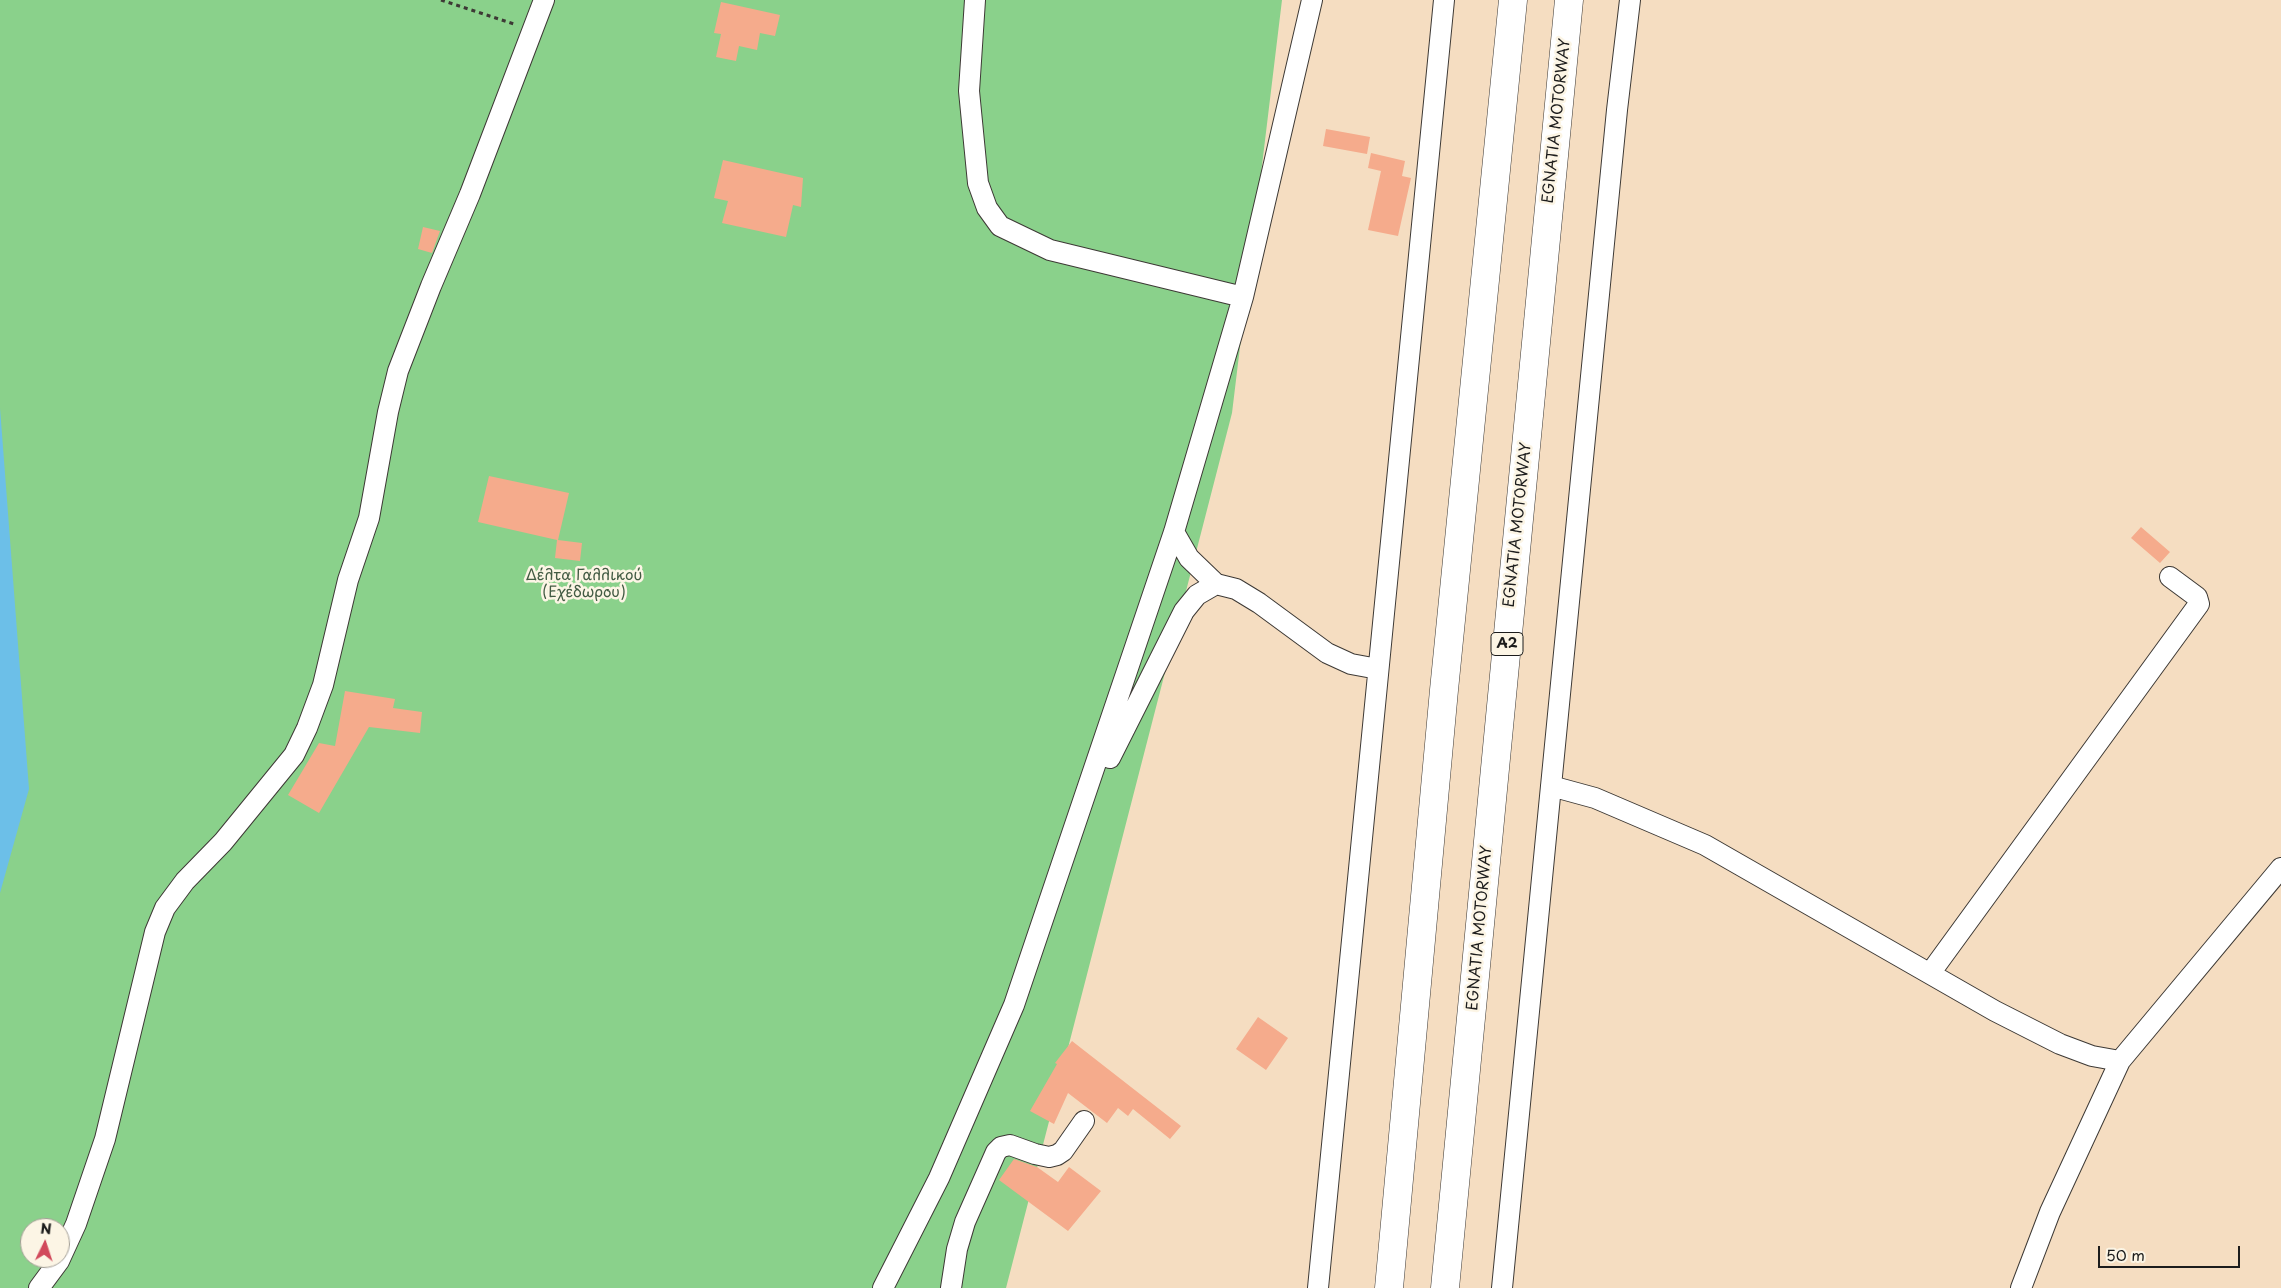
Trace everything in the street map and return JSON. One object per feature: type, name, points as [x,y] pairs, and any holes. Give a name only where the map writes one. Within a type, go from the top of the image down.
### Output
[{"type":"highway","points":[[1389,1288],[1444,690],[1513,0]]},
{"type":"highway","name":"EGNATIA MOTORWAY","points":[[1445,1288],[1569,0]]},
{"type":"street","points":[[40,1288],[59,1260],[76,1224],[105,1139],[155,932],[165,908],[185,881],[223,842],[294,754],[307,728],[323,685],[348,580],[370,518],[388,412],[398,371],[534,31],[544,0]]},
{"type":"street","points":[[975,0],[969,91],[978,183],[987,208],[1000,226],[1050,250],[1243,296]]},
{"type":"street","points":[[883,1288],[939,1178],[1014,1006],[1075,830],[1174,532],[1243,296],[1312,0]]},
{"type":"street","points":[[1318,1288],[1444,0]]},
{"type":"street","points":[[1502,1288],[1615,130],[1630,0]]},
{"type":"street","points":[[1174,532],[1189,558],[1216,584],[1236,589],[1259,603],[1327,654],[1351,664],[1378,669]]},
{"type":"street","points":[[1931,972],[2199,604],[2197,597],[2170,577]]},
{"type":"street","points":[[1075,830],[1184,611],[1197,595],[1216,584]]},
{"type":"street","points":[[1551,786],[1595,798],[1705,845],[1995,1010],[2060,1044],[2092,1056],[2120,1061]]},
{"type":"street","points":[[2021,1288],[2058,1194],[2120,1061],[2281,868]]},
{"type":"street","points":[[951,1288],[957,1249],[965,1222],[996,1152],[1001,1147],[1010,1146],[1049,1157],[1057,1155],[1063,1151],[1084,1121]]},
{"type":"path","points":[[441,0],[534,31]]},
{"type":"green space","name":"Δέλτα Γαλλικού (Εχέδωρου)","points":[[0,0],[1282,0],[1232,413],[1006,1288],[0,1288]]},
{"type":"water","points":[[0,408],[29,789],[0,893]]},
{"type":"building","points":[[721,2],[780,15],[775,36],[760,33],[757,50],[739,46],[736,61],[716,57],[721,34],[714,33]]},
{"type":"building","points":[[1326,129],[1370,137],[1367,154],[1323,146]]},
{"type":"building","points":[[1371,153],[1405,161],[1402,176],[1411,178],[1398,236],[1368,230],[1381,171],[1368,168]]},
{"type":"building","points":[[723,160],[803,178],[801,207],[793,205],[786,237],[722,223],[728,201],[714,198]]},
{"type":"building","points":[[423,227],[440,231],[432,253],[418,249]]},
{"type":"building","points":[[489,476],[569,493],[558,540],[582,543],[580,561],[555,558],[557,540],[478,522]]},
{"type":"building","points":[[2141,527],[2170,552],[2160,563],[2131,538]]},
{"type":"building","points":[[345,691],[395,699],[393,708],[422,712],[420,733],[369,727],[319,813],[288,795],[319,743],[335,746]]},
{"type":"building","points":[[1258,1017],[1288,1038],[1266,1070],[1236,1049]]},
{"type":"building","points":[[1072,1041],[1181,1126],[1170,1139],[1133,1109],[1128,1116],[1118,1108],[1107,1123],[1068,1093],[1054,1124],[1030,1111],[1057,1064],[1055,1063]]},
{"type":"building","points":[[1014,1159],[1037,1167],[1058,1182],[1069,1167],[1101,1191],[1068,1231],[999,1180]]}]
